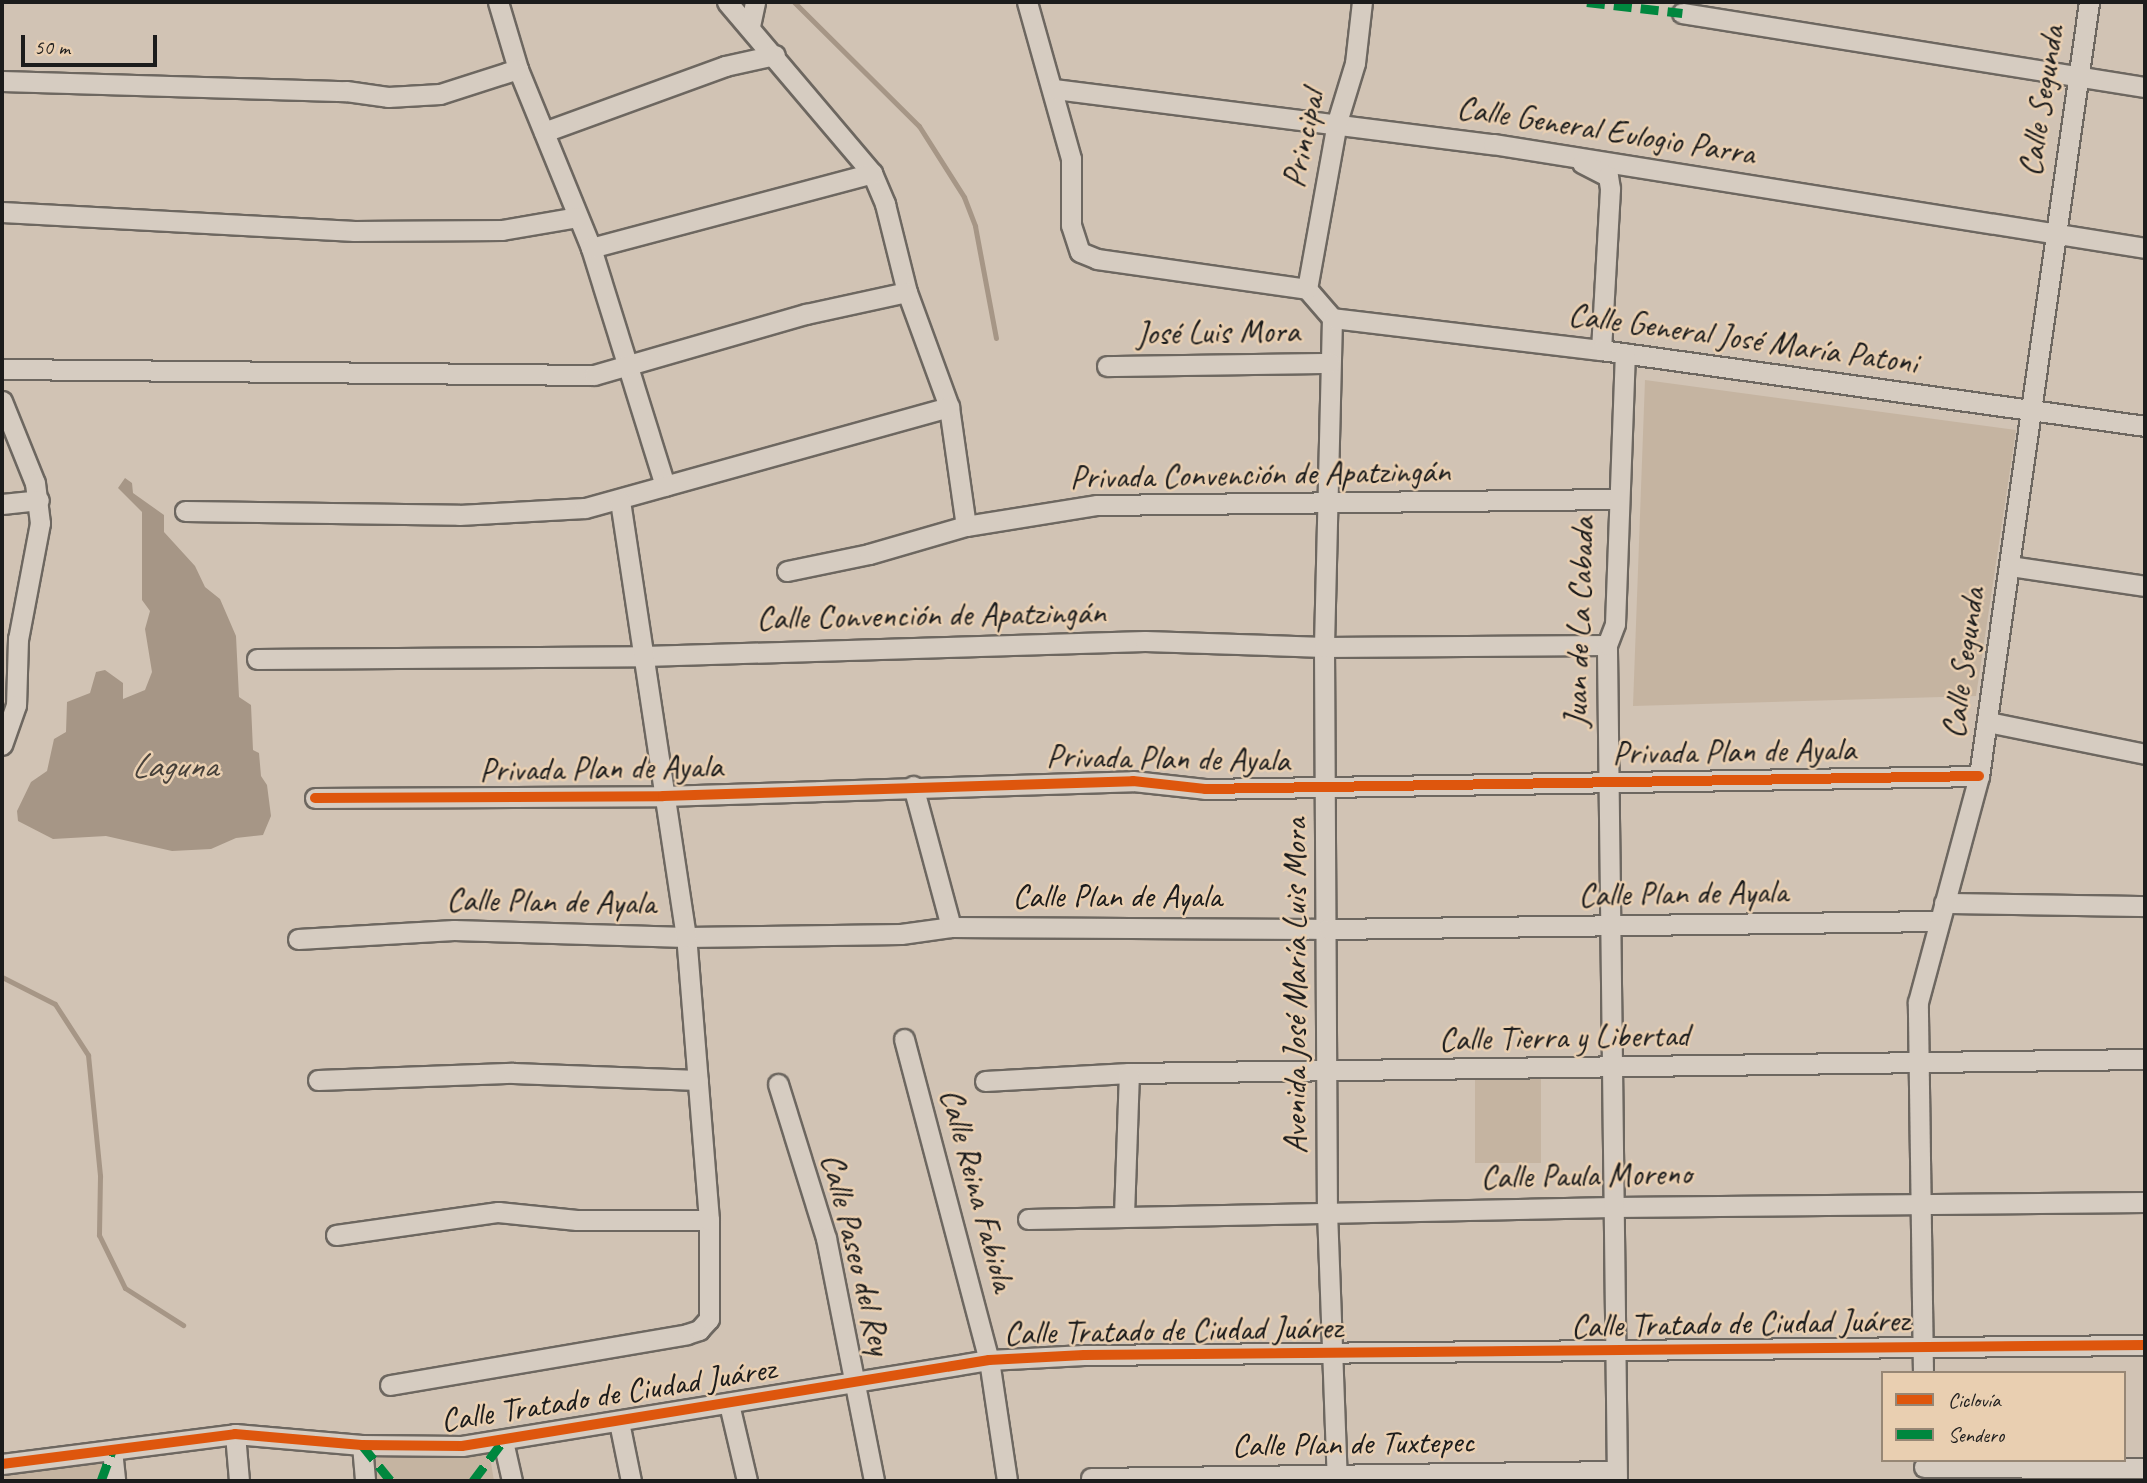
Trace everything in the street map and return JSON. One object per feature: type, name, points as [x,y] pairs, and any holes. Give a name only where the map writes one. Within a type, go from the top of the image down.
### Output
[{"type":"street","points":[[498,2],[518,69],[591,248],[665,486]]},
{"type":"street","points":[[727,2],[751,26],[872,173],[885,204],[907,292],[949,407],[966,526]]},
{"type":"street","points":[[751,26],[755,2]]},
{"type":"street","points":[[1027,2],[1055,89],[1072,159],[1072,225],[1080,252],[1097,259],[1307,289],[1332,318]]},
{"type":"street","name":"Principal","points":[[1307,289],[1336,122],[1355,63],[1362,2]]},
{"type":"street","name":"Calle Segunda","points":[[1923,1371],[1918,1002],[1940,912],[1979,776],[2010,566],[2053,235],[2089,2]]},
{"type":"street","points":[[1682,13],[2145,88]]},
{"type":"street","points":[[544,132],[725,66],[775,55]]},
{"type":"street","points":[[2,81],[346,91],[388,97],[449,92],[518,69]]},
{"type":"street","name":"Calle General Eulogio Parra","points":[[1055,89],[1336,122],[1569,155],[2145,248]]},
{"type":"street","points":[[1569,155],[1608,176],[1601,350]]},
{"type":"street","points":[[591,248],[872,173]]},
{"type":"street","points":[[2,212],[354,231],[502,230],[577,217]]},
{"type":"street","points":[[2,369],[594,375],[630,367],[806,314],[907,292]]},
{"type":"street","name":"Calle General José María Patoni","points":[[1332,318],[1625,353],[2145,426]]},
{"type":"street","name":"Avenida José María Luis Mora","points":[[1332,318],[1324,647],[1328,1211],[1337,1479]]},
{"type":"street","name":"Juan de La Cabada","points":[[1616,1476],[1607,645],[1615,624],[1616,499],[1625,353]]},
{"type":"street","name":"José Luis Mora","points":[[1107,366],[1330,363]]},
{"type":"street","points":[[2,401],[39,500],[39,541],[10,639],[16,705],[2,744]]},
{"type":"street","points":[[185,511],[527,514],[620,501],[949,407]]},
{"type":"street","name":"Privada Convención de Apatzingán","points":[[787,571],[869,554],[966,526],[1097,505],[1616,499]]},
{"type":"street","points":[[2,504],[39,500]]},
{"type":"street","points":[[390,1385],[699,1330],[710,1310],[709,1220],[686,937],[620,501]]},
{"type":"street","points":[[2010,566],[2145,586]]},
{"type":"street","name":"Calle Convención de Apatzingán","points":[[257,659],[644,656],[1145,641],[1324,647],[1607,645]]},
{"type":"street","points":[[1988,722],[2145,754]]},
{"type":"street","name":"Privada Plan de Ayala","points":[[315,798],[663,796],[1133,780],[1205,789],[1608,780],[1979,776]]},
{"type":"street","points":[[913,786],[951,926]]},
{"type":"street","name":"Calle Plan de Ayala","points":[[298,939],[454,930],[686,937],[901,934],[951,926],[1328,929],[1611,926],[2145,906]]},
{"type":"street","name":"Calle Reina Fabiola","points":[[904,1039],[989,1360],[1007,1481]]},
{"type":"street","name":"Calle Tierra y Libertad","points":[[985,1081],[1129,1073],[1611,1070],[1919,1060],[2145,1059]]},
{"type":"street","points":[[318,1080],[513,1073],[698,1080]]},
{"type":"street","points":[[1124,1215],[1129,1073]]},
{"type":"street","name":"Calle Paseo del Rey","points":[[778,1084],[826,1238],[874,1481]]},
{"type":"street","name":"Calle Paula Moreno","points":[[1028,1219],[1328,1211],[2145,1202]]},
{"type":"street","points":[[336,1235],[498,1212],[577,1220],[709,1220]]},
{"type":"street","name":"Calle Tratado de Ciudad Juárez","points":[[2,1464],[235,1434],[432,1449],[503,1441],[989,1360],[1084,1355],[1332,1355],[2145,1345]]},
{"type":"street","points":[[729,1404],[747,1481]]},
{"type":"street","points":[[619,1422],[631,1481]]},
{"type":"street","points":[[235,1434],[239,1481]]},
{"type":"street","points":[[503,1441],[512,1481]]},
{"type":"street","points":[[362,1445],[365,1481]]},
{"type":"street","points":[[113,1450],[115,1481]]},
{"type":"street","points":[[1924,1470],[2145,1468]]},
{"type":"street","name":"Calle Plan de Tuxtepec","points":[[1091,1478],[1616,1476]]},
{"type":"shaded area","points":[[1645,380],[2016,430],[1976,696],[1633,706]]},
{"type":"shaded area","points":[[1475,1073],[1541,1073],[1541,1163],[1475,1163]]},
{"type":"shaded area","points":[[489,1451],[494,1481],[365,1481],[362,1453],[426,1458]]},
{"type":"shaded area","points":[[103,1452],[106,1481],[5,1481],[2,1471]]},
{"type":"water","name":"Laguna","points":[[125,478],[132,483],[133,493],[164,515],[164,532],[195,566],[205,587],[220,599],[236,636],[239,697],[251,705],[253,750],[259,753],[261,776],[267,785],[271,816],[263,835],[236,838],[211,849],[172,851],[106,836],[53,839],[18,821],[17,811],[31,782],[47,771],[54,739],[66,732],[67,702],[90,693],[96,672],[105,670],[123,683],[123,699],[145,690],[152,672],[145,629],[150,611],[142,600],[142,512],[118,488]]},
{"type":"waterway","points":[[794,2],[919,126],[964,197],[975,226],[996,338]]},
{"type":"waterway","points":[[2,977],[55,1004],[88,1055],[100,1176],[99,1235],[125,1288],[183,1325]]},
{"type":"marked path","points":[[1587,2],[1682,13]]},
{"type":"marked path","points":[[473,1481],[503,1441]]},
{"type":"marked path","points":[[362,1445],[391,1481]]},
{"type":"marked path","points":[[101,1481],[112,1450]]},
{"type":"cycle path","points":[[315,798],[663,796],[1133,781],[1205,789],[1979,776]]},
{"type":"cycle path","points":[[2,1464],[235,1434],[362,1445],[462,1446],[989,1360],[1084,1355],[2145,1345]]}]
